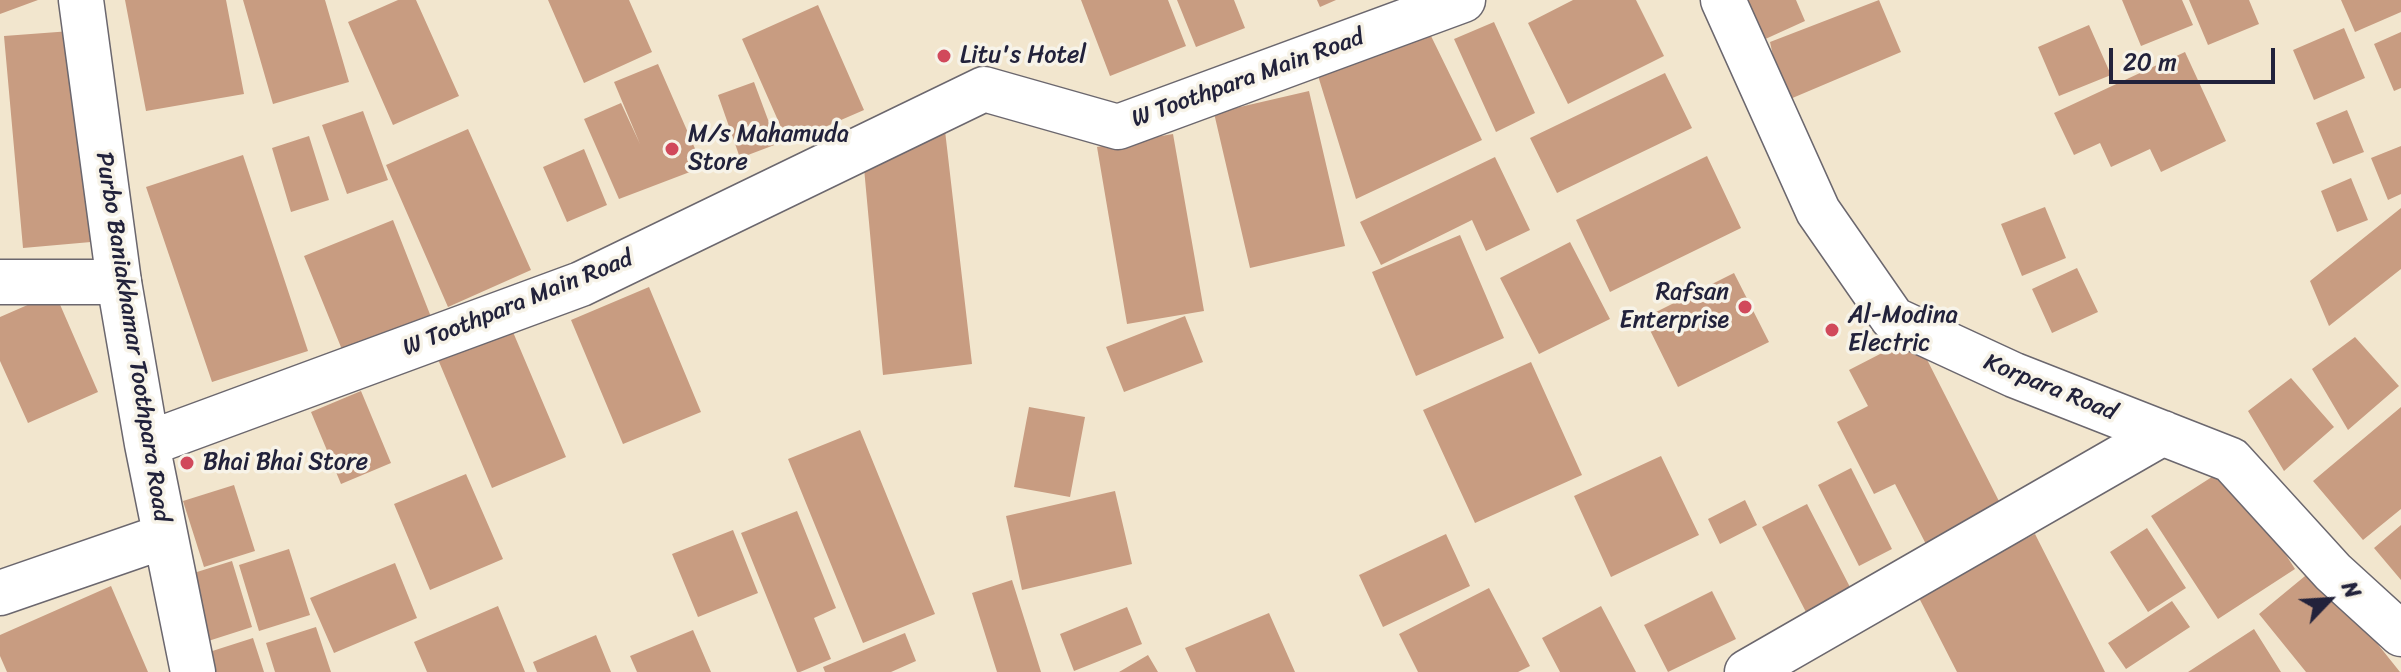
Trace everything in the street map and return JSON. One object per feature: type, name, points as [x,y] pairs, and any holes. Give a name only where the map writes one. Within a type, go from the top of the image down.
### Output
[{"type":"street","name":"Purbo Baniakhamar Toothpara Road","points":[[81,0],[119,282],[147,444],[193,672]]},
{"type":"street","name":"W Toothpara Main Road","points":[[147,444],[581,284],[984,89],[1118,127],[1463,0]]},
{"type":"street","name":"Korpara Road","points":[[1723,0],[1818,211],[1893,319],[2014,375],[2231,460],[2333,572],[2401,634]]},
{"type":"street","points":[[0,282],[119,282]]},
{"type":"street","points":[[1747,672],[2163,433]]},
{"type":"street","points":[[0,593],[165,536]]},
{"type":"building","points":[[0,0],[38,0],[0,14]]},
{"type":"building","points":[[125,0],[226,0],[244,94],[146,111]]},
{"type":"building","points":[[243,0],[325,0],[349,82],[273,104]]},
{"type":"building","points":[[398,0],[416,0],[459,96],[393,125],[348,22]]},
{"type":"building","points":[[548,0],[629,0],[652,52],[584,83]]},
{"type":"building","points":[[1081,0],[1168,0],[1186,46],[1110,76]]},
{"type":"building","points":[[1177,0],[1234,0],[1245,28],[1196,47]]},
{"type":"building","points":[[1317,0],[1336,0],[1320,7]]},
{"type":"building","points":[[1573,0],[1636,0],[1664,56],[1568,104],[1528,23]]},
{"type":"building","points":[[1729,0],[1796,0],[1805,21],[1750,46]]},
{"type":"building","points":[[1879,0],[1901,52],[1783,102],[1770,42]]},
{"type":"building","points":[[2122,0],[2182,0],[2193,25],[2141,46]]},
{"type":"building","points":[[2189,0],[2249,0],[2259,24],[2208,45]]},
{"type":"building","points":[[2341,0],[2401,0],[2401,12],[2355,32]]},
{"type":"building","points":[[818,5],[864,110],[788,143],[742,39]]},
{"type":"building","points":[[1494,22],[1535,113],[1496,132],[1454,39]]},
{"type":"building","points":[[2089,25],[2111,75],[2059,96],[2038,47]]},
{"type":"building","points":[[2344,28],[2365,78],[2314,100],[2293,50]]},
{"type":"building","points":[[71,31],[91,242],[23,248],[4,36]]},
{"type":"building","points":[[2401,32],[2401,88],[2394,91],[2374,44]]},
{"type":"building","points":[[1431,36],[1482,140],[1356,199],[1315,66]]},
{"type":"building","points":[[2185,52],[2226,141],[2161,172],[2150,149],[2111,167],[2100,143],[2074,155],[2054,113]]},
{"type":"building","points":[[658,64],[703,167],[619,199],[584,119],[621,103],[640,144],[614,82]]},
{"type":"building","points":[[1665,73],[1692,128],[1557,193],[1530,138]]},
{"type":"building","points":[[754,82],[777,144],[740,158],[718,95]]},
{"type":"building","points":[[1309,91],[1345,246],[1250,268],[1214,113]]},
{"type":"building","points":[[2347,110],[2364,152],[2333,164],[2316,123]]},
{"type":"building","points":[[363,111],[388,180],[347,194],[322,125]]},
{"type":"building","points":[[944,122],[972,364],[883,375],[864,168]]},
{"type":"building","points":[[468,129],[531,270],[448,307],[386,165]]},
{"type":"building","points":[[1173,134],[1204,311],[1127,324],[1097,147]]},
{"type":"building","points":[[309,136],[329,200],[291,212],[272,148]]},
{"type":"building","points":[[2401,146],[2401,194],[2388,200],[2371,158]]},
{"type":"building","points":[[584,149],[607,205],[567,222],[543,167]]},
{"type":"building","points":[[243,155],[308,351],[212,382],[146,187]]},
{"type":"building","points":[[1707,156],[1741,228],[1610,292],[1576,220]]},
{"type":"building","points":[[1495,157],[1530,230],[1486,251],[1472,220],[1381,265],[1360,222]]},
{"type":"building","points":[[2351,178],[2368,220],[2337,232],[2321,191]]},
{"type":"building","points":[[2045,207],[2066,258],[2022,276],[2001,224]]},
{"type":"building","points":[[2401,208],[2401,269],[2329,326],[2310,281]]},
{"type":"building","points":[[393,220],[433,322],[345,357],[304,256]]},
{"type":"building","points":[[1460,235],[1504,338],[1416,376],[1372,272]]},
{"type":"building","points":[[1570,242],[1610,319],[1539,354],[1500,278]]},
{"type":"building","points":[[2077,268],[2098,312],[2052,333],[2032,289]]},
{"type":"building","points":[[1734,273],[1769,342],[1678,387],[1644,318]]},
{"type":"building","points":[[649,287],[701,412],[623,444],[571,320]]},
{"type":"building","points":[[55,293],[98,392],[28,423],[0,361],[0,317]]},
{"type":"building","points":[[1185,316],[1203,362],[1124,392],[1106,347]]},
{"type":"building","points":[[510,325],[566,457],[492,488],[437,357]]},
{"type":"building","points":[[1915,336],[2004,511],[1929,550],[1895,484],[1874,494],[1837,422],[1868,406],[1849,370]]},
{"type":"building","points":[[2355,337],[2399,386],[2348,430],[2312,369]]},
{"type":"building","points":[[1531,362],[1582,475],[1475,523],[1423,410]]},
{"type":"building","points":[[2291,378],[2334,427],[2284,471],[2248,411]]},
{"type":"building","points":[[361,391],[391,463],[341,484],[311,412]]},
{"type":"building","points":[[1029,407],[1085,417],[1070,497],[1014,487]]},
{"type":"building","points":[[2401,407],[2401,509],[2363,540],[2313,481]]},
{"type":"building","points":[[860,430],[935,614],[863,643],[788,459]]},
{"type":"building","points":[[1661,456],[1699,535],[1611,577],[1574,496]]},
{"type":"building","points":[[2229,466],[2295,569],[2218,619],[2151,516]]},
{"type":"building","points":[[1851,468],[1892,549],[1859,566],[1818,485]]},
{"type":"building","points":[[466,474],[503,559],[430,590],[394,504]]},
{"type":"building","points":[[234,485],[255,551],[204,567],[183,501]]},
{"type":"building","points":[[1115,491],[1132,564],[1022,590],[1006,516]]},
{"type":"building","points":[[1745,500],[1757,525],[1720,544],[1708,519]]},
{"type":"building","points":[[1807,504],[1851,589],[1806,612],[1762,527]]},
{"type":"building","points":[[797,511],[836,608],[814,618],[831,659],[800,672],[797,672],[741,533]]},
{"type":"building","points":[[2401,525],[2401,580],[2374,548]]},
{"type":"building","points":[[2147,528],[2186,588],[2148,612],[2110,552]]},
{"type":"building","points":[[733,530],[758,593],[698,617],[672,554]]},
{"type":"building","points":[[1446,534],[1470,586],[1383,627],[1359,575]]},
{"type":"building","points":[[2035,534],[2105,672],[1957,672],[1917,594]]},
{"type":"building","points":[[289,549],[310,615],[259,631],[239,565]]},
{"type":"building","points":[[232,561],[252,627],[202,643],[181,577]]},
{"type":"building","points":[[395,563],[417,618],[334,653],[310,598]]},
{"type":"building","points":[[2316,567],[2400,672],[2306,672],[2259,614]]},
{"type":"building","points":[[1012,580],[1041,672],[997,672],[972,593]]},
{"type":"building","points":[[111,586],[148,672],[7,672],[0,656],[0,635]]},
{"type":"building","points":[[1489,588],[1530,666],[1518,672],[1418,672],[1399,634]]},
{"type":"building","points":[[1712,591],[1736,639],[1668,672],[1644,625]]},
{"type":"building","points":[[2172,601],[2190,627],[2126,669],[2108,643]]},
{"type":"building","points":[[498,606],[525,672],[427,672],[414,642]]},
{"type":"building","points":[[1601,606],[1636,672],[1560,672],[1542,638]]},
{"type":"building","points":[[1127,607],[1142,644],[1074,671],[1060,634]]},
{"type":"building","points":[[1269,613],[1295,672],[1196,672],[1185,648]]},
{"type":"building","points":[[316,627],[331,672],[275,672],[266,643]]},
{"type":"building","points":[[2254,629],[2281,672],[2188,672]]},
{"type":"building","points":[[693,630],[711,672],[637,672],[630,656]]},
{"type":"building","points":[[905,633],[916,661],[891,672],[825,672],[823,667]]},
{"type":"building","points":[[596,635],[611,672],[537,672],[533,662]]},
{"type":"building","points":[[253,638],[264,672],[208,672],[203,654]]},
{"type":"building","points":[[1148,655],[1158,672],[1119,672]]},
{"type":"place","name":"Litu's Hotel","points":[[944,56]]},
{"type":"place","name":"M/s Mahamuda Store","points":[[672,149]]},
{"type":"place","name":"Rafsan Enterprise","points":[[1745,307]]},
{"type":"place","name":"Al-Modina Electric","points":[[1832,330]]},
{"type":"place","name":"Bhai Bhai Store","points":[[187,463]]}]
